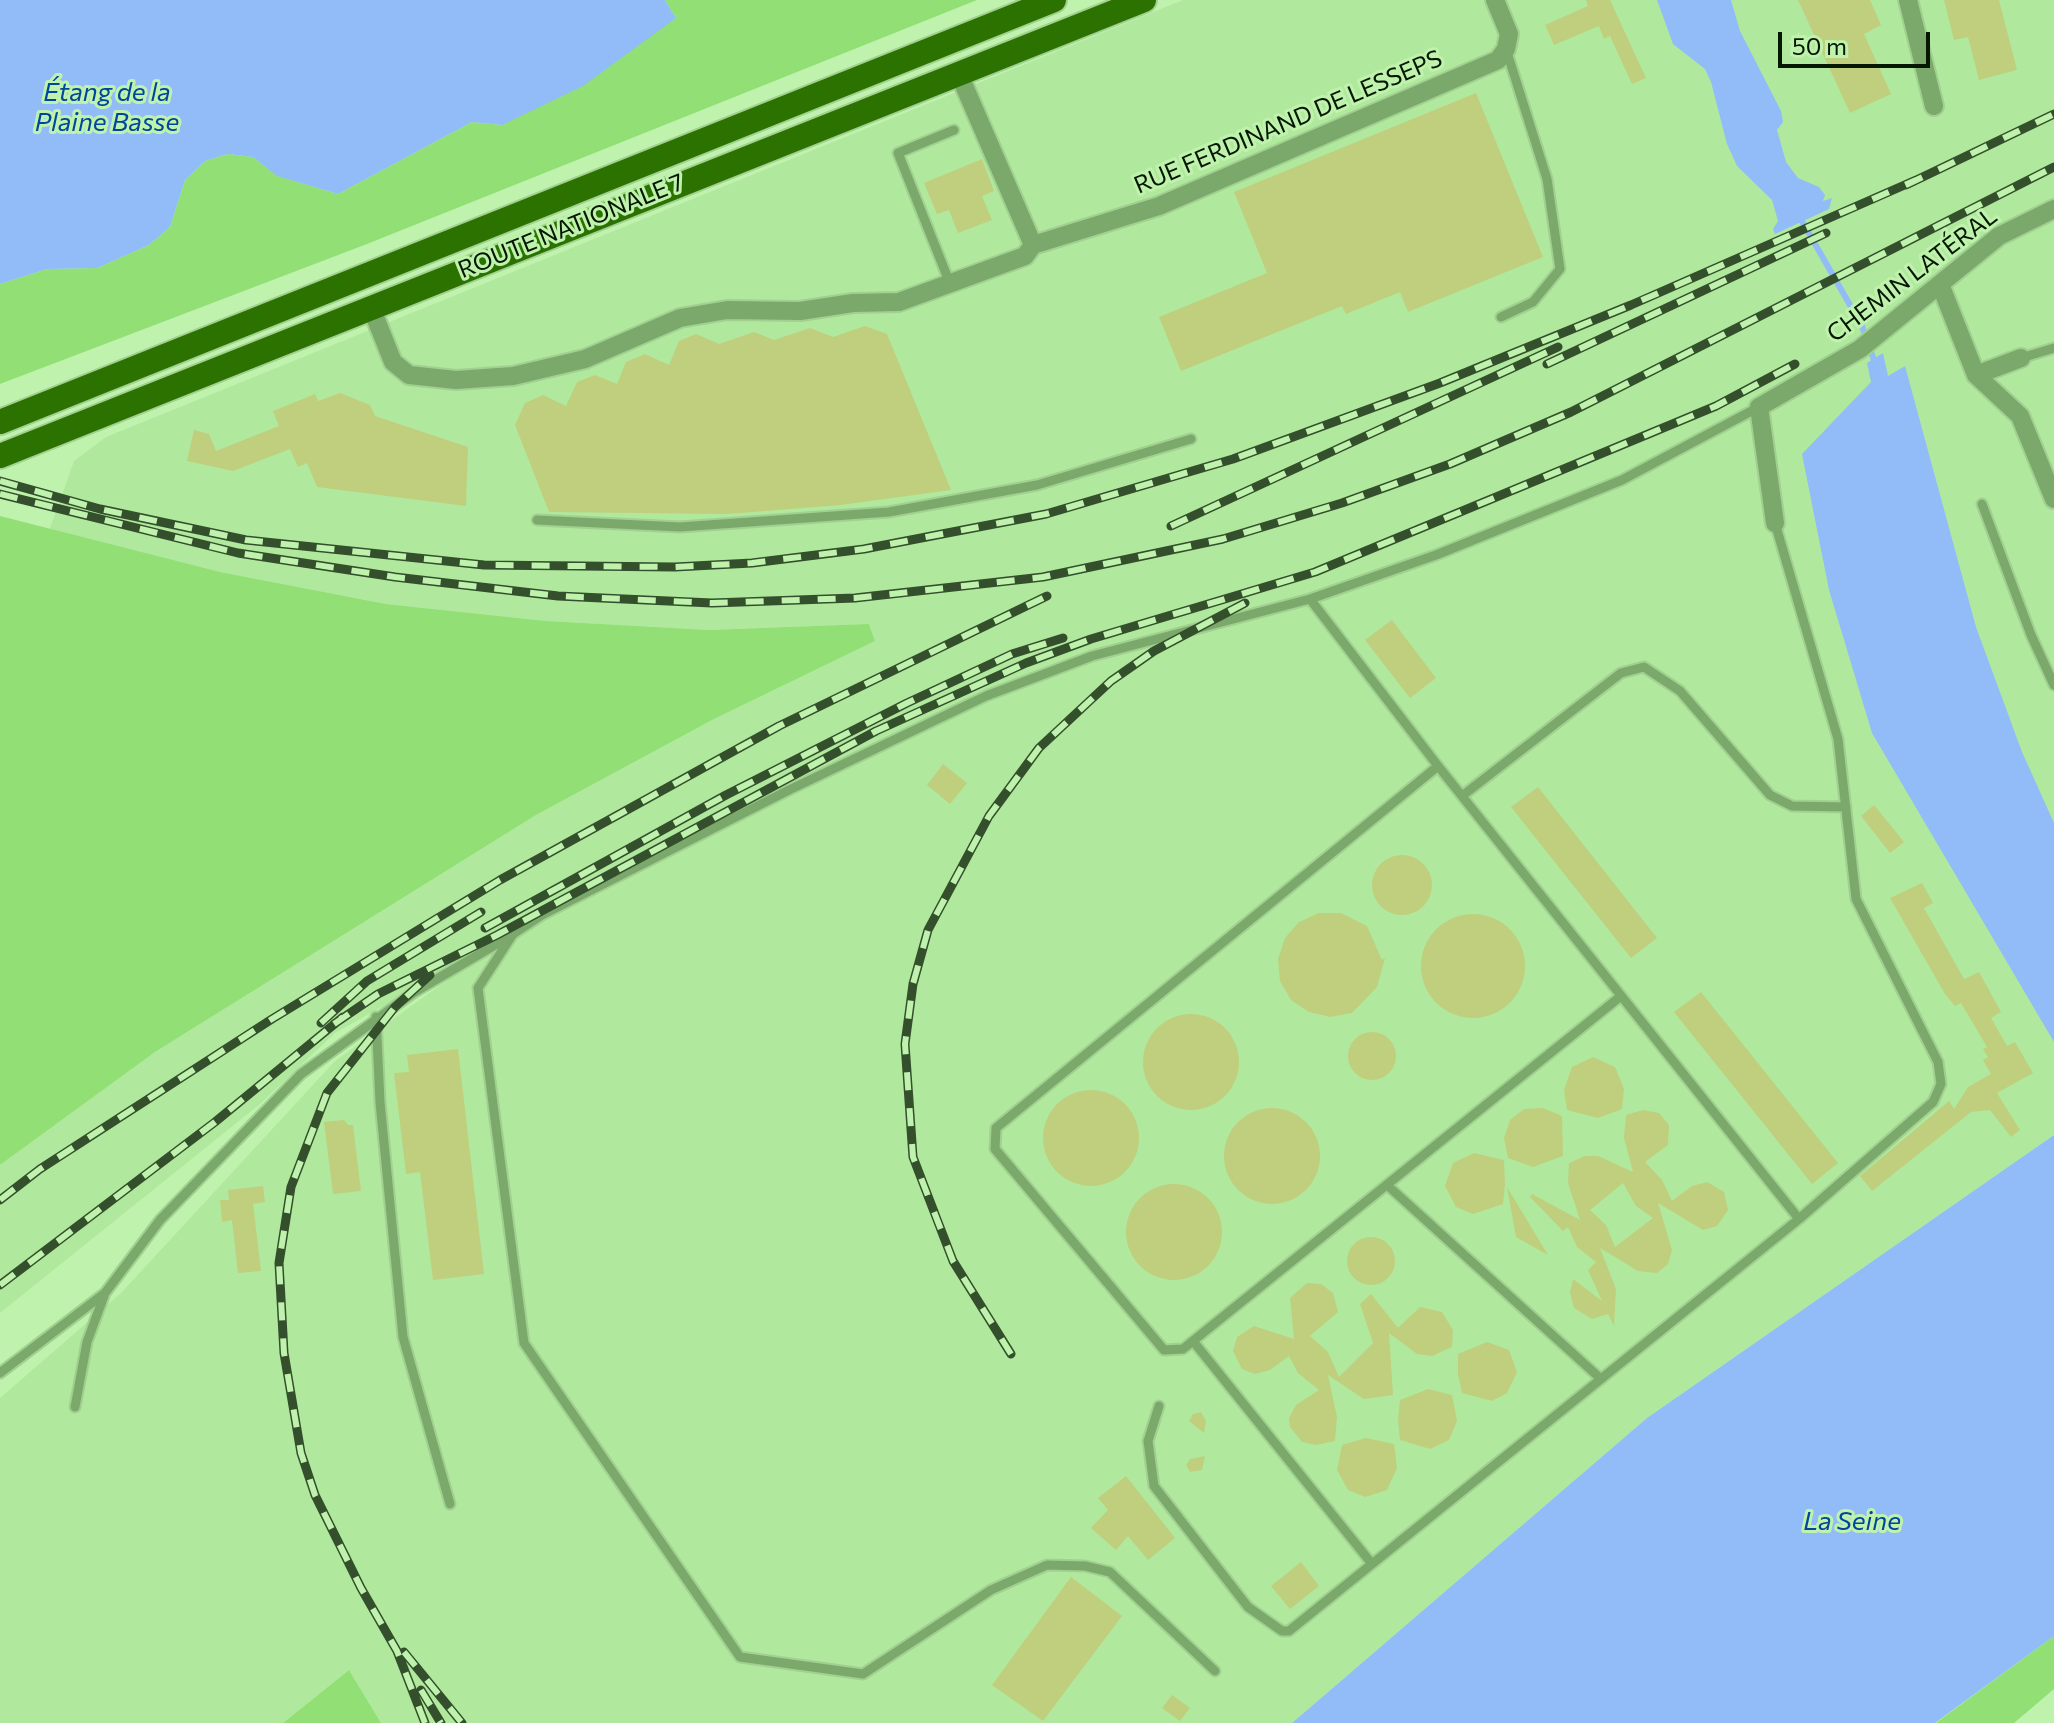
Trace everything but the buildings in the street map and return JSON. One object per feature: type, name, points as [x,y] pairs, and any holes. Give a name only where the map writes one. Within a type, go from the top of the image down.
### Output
[{"type":"main road","name":"ROUTE NATIONALE 7","points":[[0,422],[334,285],[1054,0]]},
{"type":"main road","name":"ROUTE NATIONALE 7","points":[[6,457],[371,307],[1144,0]]},
{"type":"street","points":[[1495,0],[1509,34],[1506,49]]},
{"type":"street","points":[[1908,0],[1934,106]]},
{"type":"street","name":"RUE FERDINAND DE LESSEPS","points":[[371,307],[393,362],[409,375],[456,380],[513,376],[585,359],[680,318],[727,310],[800,311],[853,303],[899,302],[951,286],[1025,256],[1033,245],[1159,206],[1498,60],[1506,49]]},
{"type":"street","points":[[959,74],[1033,245]]},
{"type":"street","name":"CHEMIN LATÉRAL","points":[[1759,407],[1860,349],[1999,236],[2054,209]]},
{"type":"street","points":[[1940,284],[1976,375],[2020,416],[2054,499]]},
{"type":"street","points":[[1976,375],[2021,358]]},
{"type":"street","points":[[1759,407],[1775,523]]},
{"type":"lane","points":[[1501,317],[1533,302],[1560,269],[1547,179],[1506,49]]},
{"type":"lane","points":[[951,286],[898,153],[954,130]]},
{"type":"lane","points":[[2021,358],[2054,348]]},
{"type":"lane","points":[[0,1373],[105,1293],[160,1220],[301,1074],[376,1017],[542,915],[789,790],[986,696],[1092,656],[1310,599],[1436,555],[1622,480],[1759,407]]},
{"type":"lane","points":[[537,520],[680,527],[889,512],[1037,485],[1191,439]]},
{"type":"lane","points":[[1982,504],[2031,635],[2054,685]]},
{"type":"lane","points":[[1159,1406],[1148,1441],[1154,1486],[1248,1607],[1282,1631],[1289,1631],[1799,1219],[1933,1102],[1941,1084],[1938,1062],[1856,899],[1838,739],[1775,523]]},
{"type":"lane","points":[[1310,599],[1438,766],[1799,1219]]},
{"type":"lane","points":[[1462,796],[1621,673],[1644,667],[1680,691],[1770,795],[1792,806],[1846,807]]},
{"type":"lane","points":[[1438,766],[996,1128],[995,1149],[1164,1350],[1183,1349],[1621,996]]},
{"type":"lane","points":[[513,934],[478,988],[524,1343],[740,1657],[863,1674],[991,1590],[1047,1565],[1085,1566],[1110,1572],[1215,1671]]},
{"type":"lane","points":[[376,1017],[380,1102],[403,1337],[450,1504]]},
{"type":"lane","points":[[1387,1185],[1601,1379]]},
{"type":"lane","points":[[75,1407],[87,1342],[105,1293]]},
{"type":"lane","points":[[1193,1341],[1372,1564]]},
{"type":"shaded area","points":[[665,0],[977,0],[367,244],[0,384],[0,284],[47,269],[97,268],[149,245],[170,227],[185,180],[205,161],[228,154],[253,157],[278,176],[338,194],[472,122],[502,125],[676,18]]},
{"type":"shaded area","points":[[1183,0],[2054,0],[2054,1135],[1647,1418],[1292,1723],[381,1723],[349,1670],[283,1723],[0,1723],[0,1398],[121,1293],[335,1061],[504,939],[335,1033],[260,1104],[0,1313],[0,1165],[155,1052],[536,815],[714,719],[875,641],[869,624],[709,630],[546,621],[386,604],[220,572],[49,531],[74,461],[106,437]]},
{"type":"shaded area","points":[[0,516],[220,572],[386,604],[546,621],[709,630],[869,624],[875,641],[714,719],[536,815],[155,1052],[0,1165]]},
{"type":"shaded area","points":[[2054,1636],[2054,1689],[2014,1723],[1936,1723]]},
{"type":"shaded area","points":[[349,1670],[381,1723],[283,1723]]},
{"type":"water","name":"Étang de la Plaine Basse","points":[[0,0],[665,0],[676,18],[583,86],[502,125],[472,122],[338,194],[277,176],[253,157],[228,154],[205,161],[185,180],[170,227],[149,245],[97,268],[47,269],[0,284]]},
{"type":"water","points":[[1657,0],[1731,0],[1740,31],[1781,111],[1783,122],[1777,130],[1786,162],[1798,178],[1819,187],[1825,195],[1823,201],[1832,198],[1829,209],[1775,234],[1773,229],[1778,221],[1772,200],[1737,166],[1727,144],[1705,69],[1673,44]]},
{"type":"water","points":[[1883,353],[1888,376],[1905,366],[1976,627],[2022,752],[2054,823],[2054,1042],[1872,733],[1829,590],[1802,454],[1871,382],[1867,363]]},
{"type":"water","name":"La Seine","points":[[2054,1135],[2054,1636],[1935,1723],[1292,1723],[1647,1418]]},
{"type":"waterway","points":[[1799,216],[1862,326],[1876,366]]},
{"type":"railway","points":[[1906,185],[2054,114]]},
{"type":"railway","points":[[0,494],[238,553],[395,577],[558,596],[712,603],[855,598],[1043,577],[1223,539],[1342,503],[1450,464],[1571,412],[2054,167]]},
{"type":"railway","points":[[0,481],[100,509],[246,540],[484,565],[675,567],[752,563],[864,549],[1046,514],[1233,459],[1440,383],[1631,305],[1916,180]]},
{"type":"railway","points":[[1547,364],[1826,233]]},
{"type":"railway","points":[[1171,526],[1558,347]]},
{"type":"railway","points":[[334,1024],[378,994],[497,935],[876,731],[1026,663],[1091,639],[1315,572],[1716,406],[1795,364]]},
{"type":"railway","points":[[0,1200],[40,1169],[272,1019],[500,880],[779,726],[1047,596]]},
{"type":"railway","points":[[1011,1354],[953,1261],[913,1157],[905,1044],[913,984],[928,930],[989,816],[1039,748],[1111,681],[1154,651],[1245,603]]},
{"type":"railway","points":[[485,928],[726,795],[907,703],[1012,654],[1063,638]]},
{"type":"railway","points":[[321,1023],[367,981],[481,912]]},
{"type":"railway","points":[[425,1723],[397,1651],[361,1588],[315,1495],[301,1453],[284,1353],[279,1263],[291,1187],[327,1093],[395,1007],[430,975]]},
{"type":"railway","points":[[0,1285],[215,1122],[343,1017]]},
{"type":"railway","points":[[404,1652],[462,1723]]},
{"type":"railway","points":[[421,1690],[441,1723]]}]
